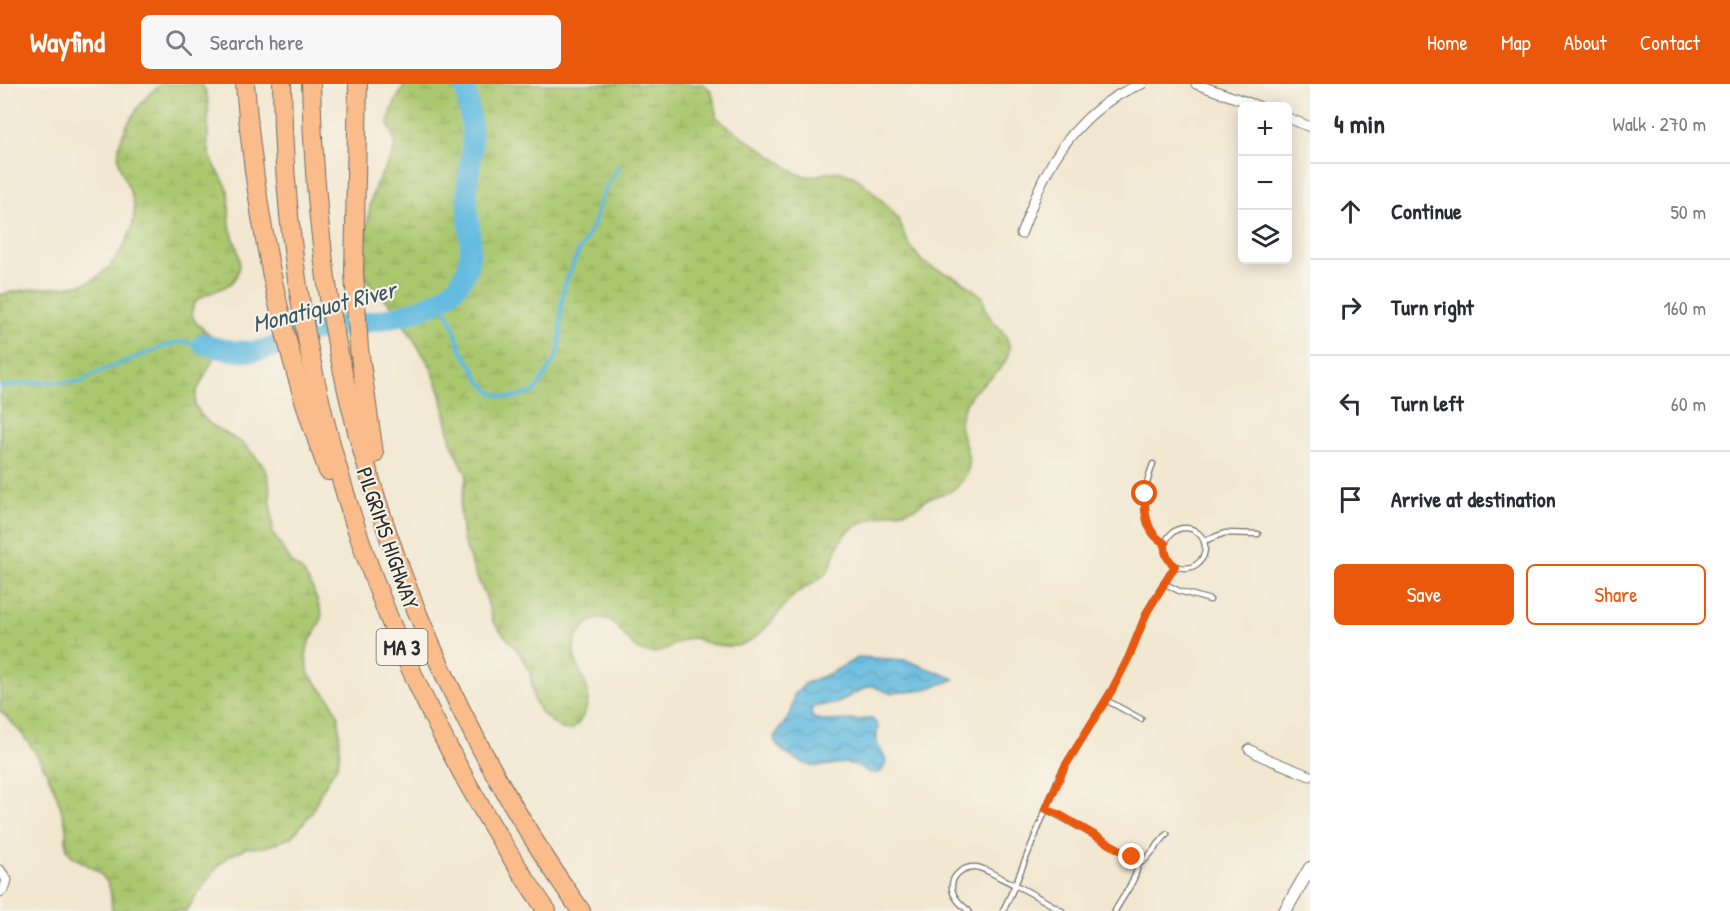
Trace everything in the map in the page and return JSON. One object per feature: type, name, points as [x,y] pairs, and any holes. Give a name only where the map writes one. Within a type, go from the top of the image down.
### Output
[{"type":"highway","points":[[245,84],[255,184],[266,248],[279,308],[303,362]]},
{"type":"highway","name":"MA 3","points":[[282,84],[288,196],[302,303],[303,362]]},
{"type":"highway","name":"PILGRIMS HIGHWAY","points":[[311,84],[314,170],[329,297],[339,353],[369,473],[391,544],[447,681],[494,773],[536,844],[581,911]]},
{"type":"highway","points":[[358,84],[354,291],[359,349],[375,460],[406,584]]},
{"type":"highway","name":"PILGRIMS HIGHWAY","points":[[303,362],[363,549],[418,686],[456,761],[509,852],[547,911]]},
{"type":"street","points":[[1021,234],[1045,175],[1059,152],[1084,122],[1107,103],[1142,84]]},
{"type":"street","points":[[1196,84],[1247,102]]},
{"type":"street","points":[[1292,120],[1310,127]]},
{"type":"street","points":[[1249,749],[1310,776]]},
{"type":"street","points":[[1285,911],[1310,868]]},
{"type":"street","points":[[0,870],[7,880],[0,892]]},
{"type":"lane","points":[[1152,464],[1145,494],[1146,514],[1155,536],[1165,543]]},
{"type":"lane","points":[[1182,528],[1196,532],[1204,541],[1206,553],[1198,565],[1187,568],[1175,566],[1167,556],[1165,543],[1171,532],[1182,528]]},
{"type":"lane","points":[[1204,541],[1225,533],[1258,534]]},
{"type":"lane","points":[[1003,911],[1065,766],[1106,700],[1129,657],[1147,612],[1175,566]]},
{"type":"lane","points":[[1164,583],[1179,591],[1210,600]]},
{"type":"lane","points":[[1106,700],[1141,719]]},
{"type":"lane","points":[[1046,809],[1132,857],[1137,865],[1135,876],[1115,911]]},
{"type":"lane","points":[[1137,865],[1146,859],[1167,834]]},
{"type":"lane","points":[[969,911],[961,904],[952,890],[952,881],[963,869],[977,867],[1062,911]]},
{"type":"green space","points":[[161,84],[201,84],[205,90],[208,106],[209,151],[228,192],[231,230],[240,260],[234,280],[199,299],[192,311],[192,316],[197,323],[213,339],[217,352],[196,393],[195,405],[210,424],[244,444],[265,468],[269,479],[273,534],[292,563],[303,572],[312,587],[322,614],[320,623],[308,645],[306,657],[309,674],[330,699],[339,717],[340,751],[338,764],[312,812],[292,837],[265,847],[246,848],[229,856],[218,866],[187,911],[112,911],[110,890],[103,877],[92,867],[70,854],[67,849],[64,819],[46,770],[21,732],[0,711],[0,295],[22,290],[86,283],[96,278],[114,261],[127,239],[134,216],[133,199],[119,161],[121,140],[138,108]]},
{"type":"green space","points":[[405,84],[704,84],[711,92],[716,116],[723,123],[798,174],[811,176],[836,171],[856,178],[894,214],[908,242],[920,259],[931,267],[961,280],[983,297],[988,314],[1009,343],[1008,355],[1002,367],[972,395],[962,413],[960,423],[969,461],[968,471],[962,481],[951,491],[929,498],[915,508],[876,517],[853,528],[841,540],[824,575],[797,593],[755,638],[746,643],[725,646],[692,638],[652,653],[645,652],[630,643],[612,622],[597,619],[587,624],[575,641],[574,655],[587,689],[587,706],[583,717],[572,730],[561,729],[541,713],[534,700],[530,671],[518,651],[493,622],[486,597],[463,540],[460,507],[467,475],[451,442],[441,394],[431,367],[393,307],[369,284],[364,274],[363,252],[371,200],[376,184],[395,146],[388,124],[393,106]]},
{"type":"water","points":[[859,657],[906,660],[955,679],[918,691],[889,693],[873,686],[867,687],[835,704],[815,706],[811,710],[813,718],[825,721],[872,719],[877,725],[878,745],[886,760],[881,772],[869,772],[846,763],[814,766],[796,760],[784,752],[774,737],[791,714],[794,695],[806,683],[831,673]]},
{"type":"waterway","name":"Monatiquot River","points":[[203,344],[234,351],[258,351],[314,331],[406,314],[445,296],[460,283],[470,257],[467,197],[472,136],[465,84]]},
{"type":"waterway","points":[[441,300],[452,322],[461,350],[480,381],[492,393],[510,398],[536,390],[556,358],[560,344],[564,286],[593,226],[605,189],[619,166]]},
{"type":"waterway","name":"Monatiquot River","points":[[0,387],[37,382],[80,382],[93,374],[168,345],[179,342],[203,344]]},
{"type":"route","points":[[1132,857],[1046,809],[1065,766],[1112,690],[1129,657],[1147,612],[1175,566],[1167,556],[1165,543],[1155,536],[1149,526],[1145,494]]}]
